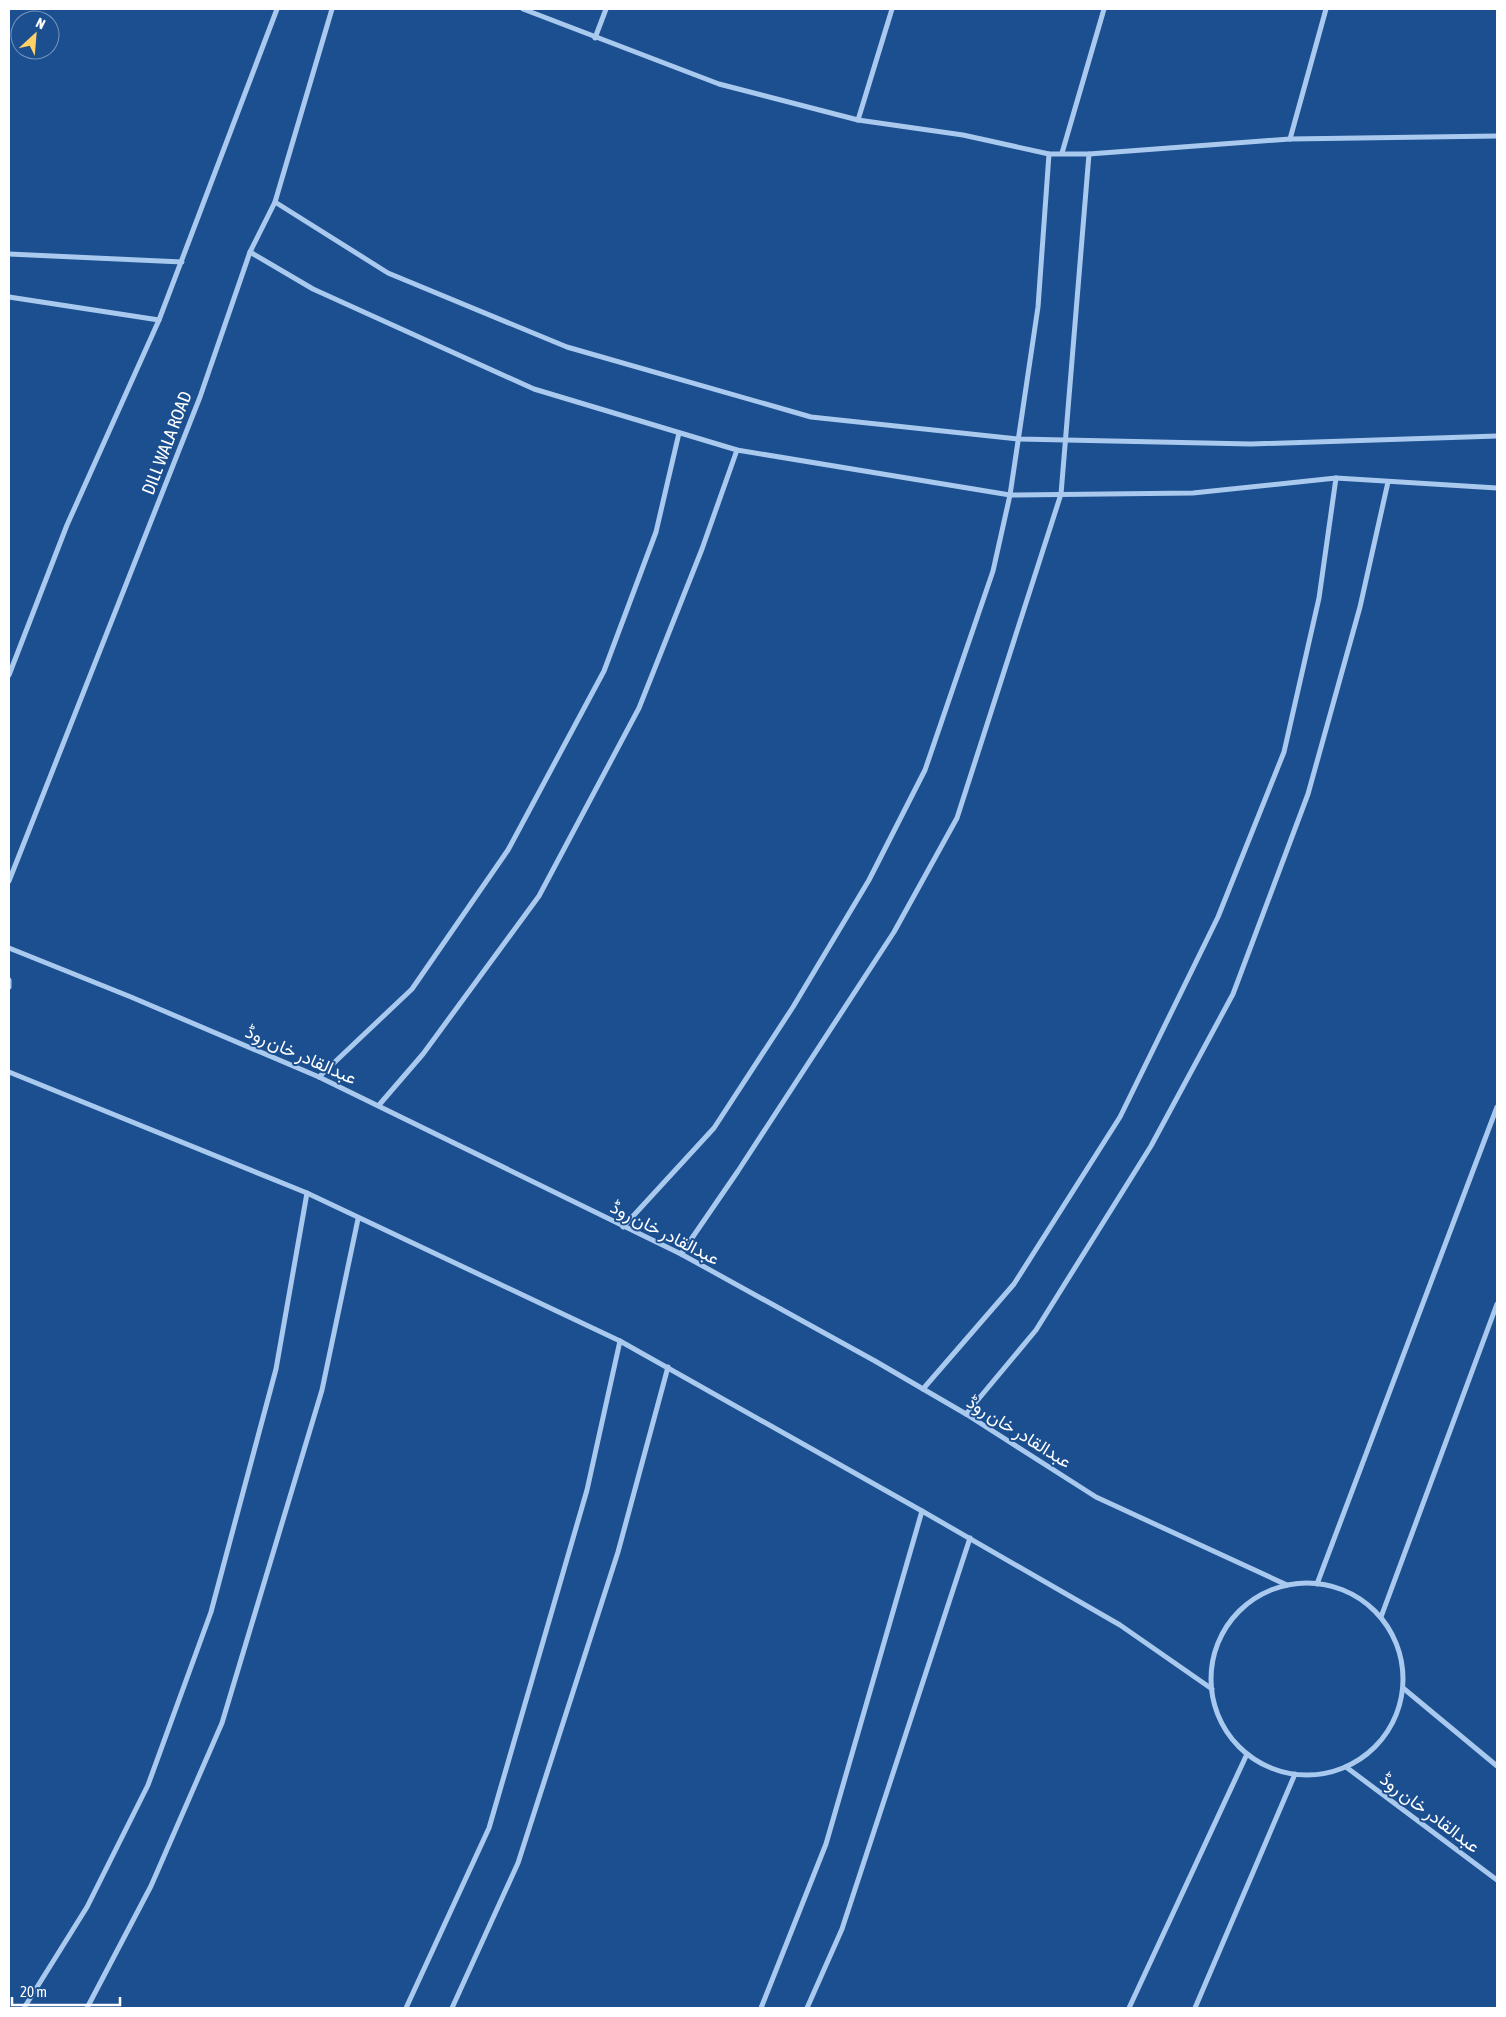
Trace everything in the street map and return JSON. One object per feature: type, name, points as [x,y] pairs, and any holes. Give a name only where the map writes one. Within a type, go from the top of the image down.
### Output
[{"type":"street","points":[[9,675],[67,526],[159,320],[277,9]]},
{"type":"street","name":"DILL WALA ROAD","points":[[9,881],[200,397],[250,252],[275,202],[332,9]]},
{"type":"street","points":[[524,9],[719,84],[858,120],[963,135],[1049,154],[1089,154],[1290,139],[1497,136]]},
{"type":"street","points":[[596,38],[606,9]]},
{"type":"street","points":[[858,120],[892,9]]},
{"type":"street","points":[[1062,154],[1104,9]]},
{"type":"street","points":[[1290,139],[1326,9]]},
{"type":"street","points":[[623,1227],[714,1128],[793,1006],[869,880],[925,770],[993,571],[1010,495],[1038,307],[1049,154]]},
{"type":"street","points":[[681,1254],[738,1171],[894,932],[957,818],[1061,494],[1089,154]]},
{"type":"street","points":[[275,202],[388,273],[567,348],[811,417],[1019,439],[1251,444],[1497,436]]},
{"type":"street","points":[[250,252],[313,289],[534,390],[737,450],[1010,495],[1192,493],[1336,478],[1497,488]]},
{"type":"street","points":[[9,254],[182,262]]},
{"type":"street","points":[[9,297],[159,320]]},
{"type":"street","points":[[319,1077],[412,989],[508,850],[604,671],[656,532],[679,433]]},
{"type":"street","points":[[378,1105],[423,1054],[539,896],[639,708],[702,549],[737,450]]},
{"type":"street","points":[[923,1389],[1014,1284],[1120,1117],[1218,917],[1284,752],[1319,598],[1336,478]]},
{"type":"street","points":[[966,1414],[1036,1330],[1151,1146],[1233,994],[1308,794],[1360,607],[1388,482]]},
{"type":"street","name":"عبدالقادر خان روڈ","points":[[9,948],[131,997],[319,1077],[681,1254],[966,1414],[1096,1497],[1287,1585]]},
{"type":"street","points":[[9,980],[9,987]]},
{"type":"street","points":[[9,1072],[307,1193],[358,1219],[620,1341],[970,1538],[1120,1625],[1212,1689]]},
{"type":"street","points":[[1317,1584],[1497,1107]]},
{"type":"street","points":[[24,2008],[88,1908],[148,1785],[211,1612],[276,1369],[307,1193]]},
{"type":"street","points":[[87,2008],[151,1886],[222,1723],[322,1390],[358,1219]]},
{"type":"street","points":[[1381,1618],[1497,1304]]},
{"type":"street","points":[[1491,1322],[1497,1326]]},
{"type":"street","points":[[406,2008],[489,1828],[587,1490],[620,1341]]},
{"type":"street","points":[[452,2008],[518,1863],[618,1552],[668,1367]]},
{"type":"street","points":[[762,2008],[826,1844],[922,1511]]},
{"type":"street","points":[[807,2008],[842,1928],[970,1538]]},
{"type":"street","points":[[1317,1584],[1341,1590],[1363,1601],[1381,1618],[1395,1639],[1400,1655],[1403,1688],[1398,1713],[1385,1736],[1368,1754],[1346,1767],[1321,1774],[1295,1774],[1270,1767],[1247,1754],[1229,1734],[1217,1713],[1212,1689],[1212,1666],[1218,1643],[1229,1622],[1245,1605],[1265,1593],[1287,1585],[1317,1584]]},
{"type":"street","points":[[1403,1688],[1497,1766]]},
{"type":"street","points":[[1129,2008],[1247,1754]]},
{"type":"street","name":"عبدالقادر خان روڈ","points":[[1346,1767],[1497,1880]]},
{"type":"street","points":[[1195,2008],[1295,1774]]}]
